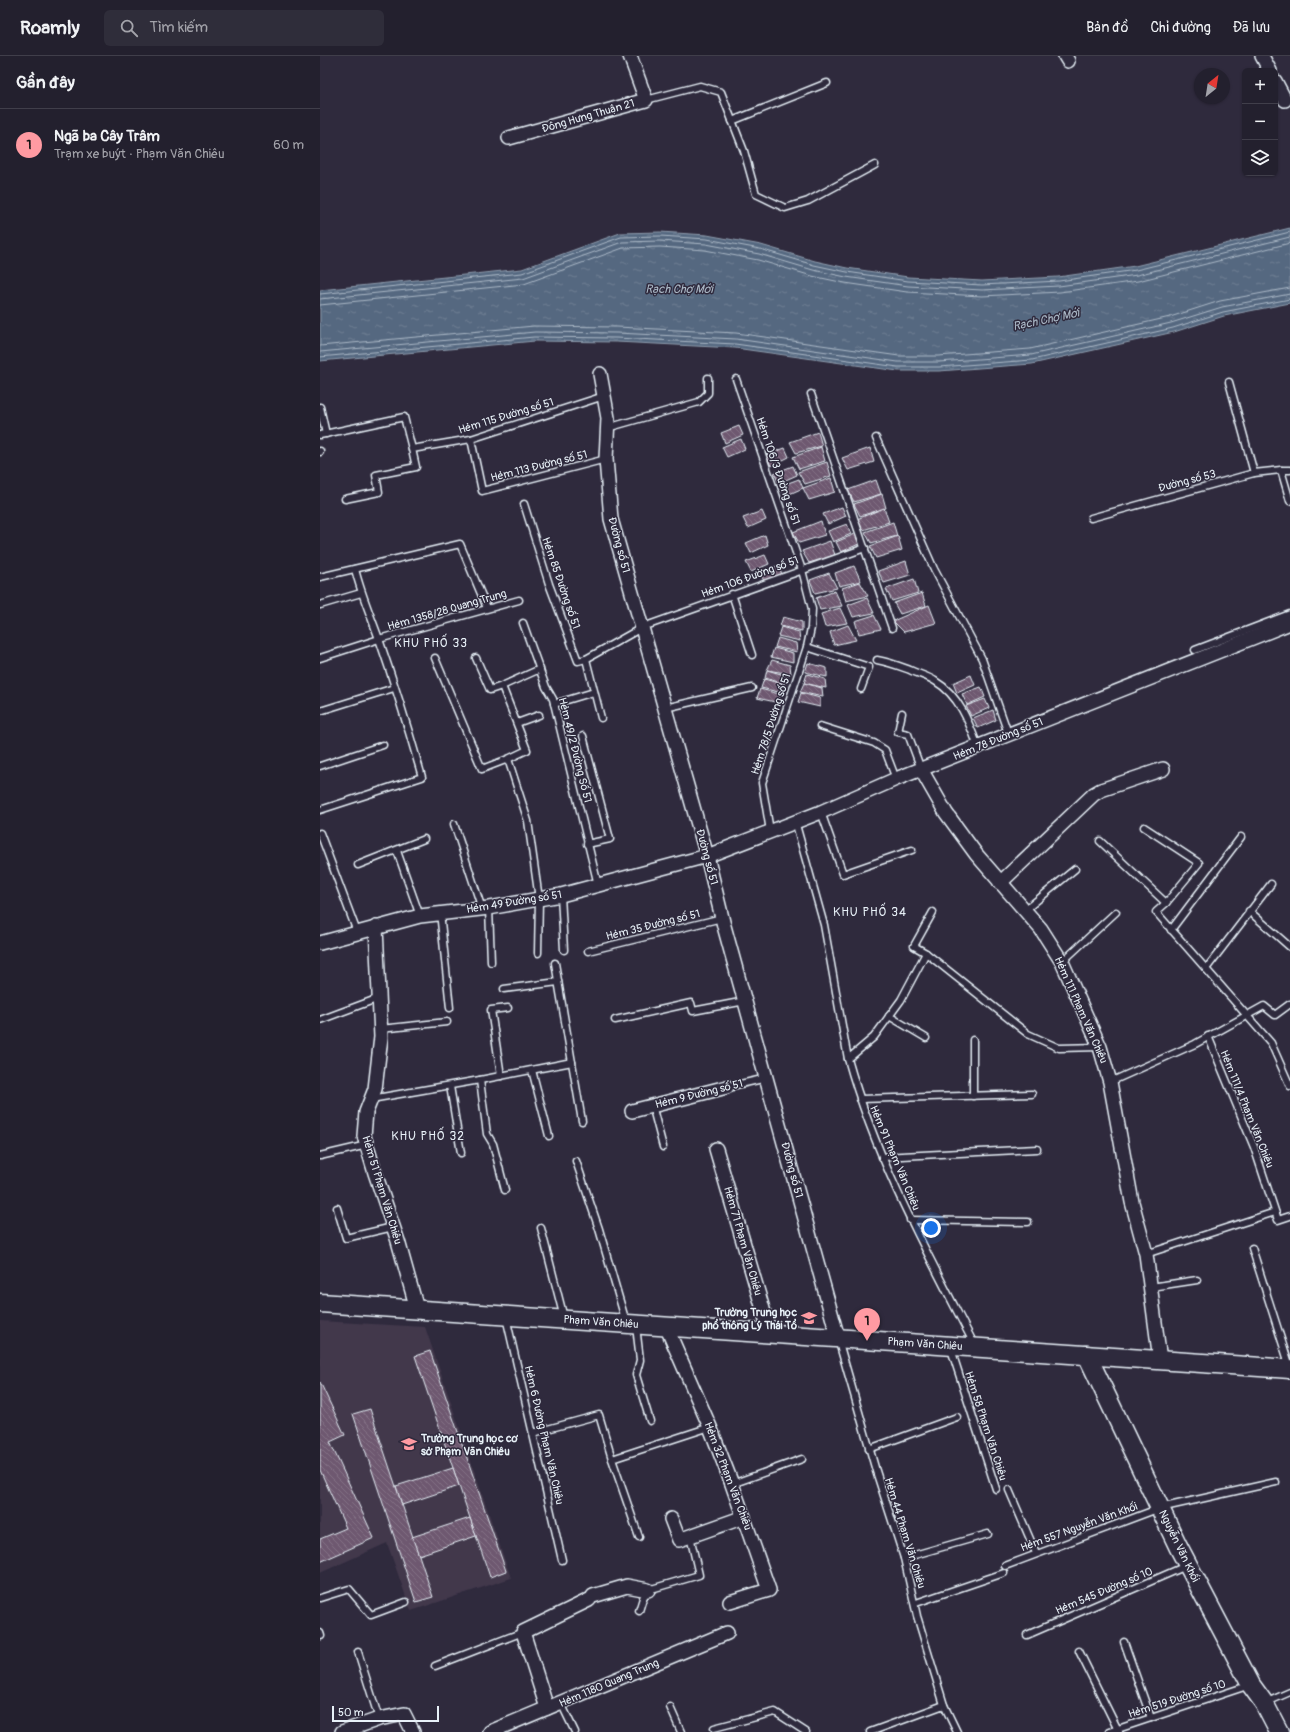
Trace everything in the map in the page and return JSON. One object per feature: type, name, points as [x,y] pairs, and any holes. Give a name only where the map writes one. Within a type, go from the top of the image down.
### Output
[{"type":"main road","name":"Phạm Văn Chiêu","points":[[320,1303],[1290,1368]]},
{"type":"main road","name":"Nguyễn Văn Khối","points":[[1087,1355],[1188,1566],[1251,1685],[1264,1703],[1279,1732]]},
{"type":"street","name":"Đông Hưng Thuận 21","points":[[509,138],[646,100],[630,56]]},
{"type":"street","points":[[1262,56],[1268,68]]},
{"type":"street","points":[[1278,87],[1285,100]]},
{"type":"street","name":"Đường số 51","points":[[600,374],[608,418],[606,459],[611,519],[707,856],[722,918],[838,1338]]},
{"type":"street","name":"Hẻm 78 Đường số 51","points":[[707,856],[821,812],[896,779],[922,771],[978,747],[1009,736],[1290,623]]},
{"type":"street","points":[[1000,882],[1094,794],[1101,790],[1163,770]]},
{"type":"street","name":"Hẻm 111 Phạm Văn Chiêu","points":[[922,771],[946,814],[976,854],[1024,912],[1041,929],[1062,962],[1100,1047],[1110,1082],[1132,1202],[1146,1254],[1160,1360]]},
{"type":"street","name":"Hẻm 49 Đường số 51","points":[[320,943],[376,927],[440,912],[485,909],[561,895],[707,856]]},
{"type":"street","name":"Hẻm 51 Phạm Văn Chiêu","points":[[376,927],[380,1029],[374,1089],[366,1112],[364,1136],[417,1309]]},
{"type":"street","name":"Hẻm 9 Đường số 51","points":[[632,1110],[726,1087]]},
{"type":"street","name":"Hẻm 71 Phạm Văn Chiêu","points":[[716,1149],[770,1333]]},
{"type":"street","name":"Hẻm 32 Phạm Văn Chiêu","points":[[666,1326],[710,1427],[744,1517],[769,1590],[730,1602]]},
{"type":"street","points":[[672,1519],[680,1540],[744,1517]]},
{"type":"street","points":[[547,1708],[523,1632],[591,1598],[627,1586],[648,1590]]},
{"type":"street","name":"Hẻm 1180 Quang Trung","points":[[490,1732],[727,1634]]},
{"type":"street","points":[[342,1732],[380,1719],[404,1714],[413,1732]]},
{"type":"lane","points":[[732,121],[827,83]]},
{"type":"lane","points":[[646,100],[700,86],[722,92],[744,151],[756,194],[784,208],[808,201],[875,165]]},
{"type":"lane","points":[[607,428],[699,402],[708,393],[708,378]]},
{"type":"lane","name":"Hẻm 106/3 Đường số 51","points":[[736,379],[802,570]]},
{"type":"lane","points":[[1229,382],[1254,473]]},
{"type":"lane","points":[[811,394],[892,628]]},
{"type":"lane","name":"Hẻm 115 Đường số 51","points":[[412,449],[470,439],[604,396]]},
{"type":"lane","points":[[320,408],[323,434],[404,417],[416,467],[376,476],[379,492],[346,499]]},
{"type":"lane","points":[[876,438],[934,569],[982,659],[1009,736]]},
{"type":"lane","name":"Hẻm 113 Đường số 51","points":[[470,439],[482,491],[606,459]]},
{"type":"lane","points":[[1282,470],[1290,501]]},
{"type":"lane","name":"Đường số 53","points":[[1091,518],[1254,473],[1290,470]]},
{"type":"lane","name":"Hẻm 85 Đường số 51","points":[[524,504],[549,584],[578,662],[586,660]]},
{"type":"lane","points":[[320,577],[355,570],[460,544],[487,608]]},
{"type":"lane","name":"Hẻm 106 Đường số 51","points":[[643,627],[732,594],[865,548]]},
{"type":"lane","points":[[355,570],[361,593],[379,639]]},
{"type":"lane","name":"Hẻm 78/5 Đường số 51","points":[[770,831],[762,783],[807,647],[811,628],[812,609],[802,570]]},
{"type":"lane","points":[[320,605],[361,593]]},
{"type":"lane","points":[[732,594],[752,655]]},
{"type":"lane","name":"Hẻm 1358/28 Quang Trung","points":[[320,658],[379,639],[519,600]]},
{"type":"lane","points":[[1195,650],[1290,614]]},
{"type":"lane","name":"Hẻm 49/2 Đường Số 51","points":[[524,622],[554,704],[598,885]]},
{"type":"lane","points":[[601,718],[586,660],[643,627]]},
{"type":"lane","name":"Hẻm 1358/28 Quang Trung","points":[[320,810],[422,777],[379,639]]},
{"type":"lane","points":[[807,647],[869,667],[861,689]]},
{"type":"lane","points":[[435,658],[482,769],[508,760],[526,750],[502,686]]},
{"type":"lane","points":[[476,658],[490,690],[540,669]]},
{"type":"lane","points":[[877,660],[887,662],[935,681],[949,692],[969,721],[978,747]]},
{"type":"lane","points":[[320,711],[394,688]]},
{"type":"lane","points":[[665,708],[752,688]]},
{"type":"lane","points":[[554,704],[594,692]]},
{"type":"lane","points":[[902,713],[898,732],[908,734],[922,771]]},
{"type":"lane","points":[[517,723],[539,715]]},
{"type":"lane","points":[[820,726],[874,743],[885,750],[896,779]]},
{"type":"lane","points":[[583,736],[610,838],[587,844]]},
{"type":"lane","points":[[320,766],[383,745]]},
{"type":"lane","points":[[508,760],[528,821],[539,899],[538,953]]},
{"type":"lane","points":[[821,812],[843,874],[912,850]]},
{"type":"lane","name":"Hẻm 91 Phạm Văn Chiêu","points":[[795,821],[824,925],[848,1059],[860,1099],[882,1157],[910,1220],[975,1347]]},
{"type":"lane","points":[[454,824],[485,909],[491,962]]},
{"type":"lane","points":[[1144,827],[1199,863],[1166,903],[1156,912],[1271,1043],[1290,1086]]},
{"type":"lane","points":[[320,833],[357,932]]},
{"type":"lane","points":[[1171,930],[1241,837]]},
{"type":"lane","points":[[358,865],[424,840]]},
{"type":"lane","points":[[1100,841],[1166,903]]},
{"type":"lane","points":[[397,851],[420,916]]},
{"type":"lane","points":[[1024,912],[1075,869]]},
{"type":"lane","points":[[1206,969],[1271,884]]},
{"type":"lane","points":[[561,895],[564,950]]},
{"type":"lane","points":[[1249,911],[1290,947]]},
{"type":"lane","points":[[440,912],[450,1008]]},
{"type":"lane","points":[[933,912],[914,946],[926,953],[1028,1034],[1059,1048],[1100,1047]]},
{"type":"lane","points":[[1062,962],[1116,912]]},
{"type":"lane","name":"Hẻm 35 Đường số 51","points":[[588,951],[722,918]]},
{"type":"lane","points":[[848,1059],[874,1037],[901,1000],[926,953]]},
{"type":"lane","points":[[555,963],[582,1121]]},
{"type":"lane","points":[[504,989],[558,982]]},
{"type":"lane","points":[[320,1020],[379,998]]},
{"type":"lane","points":[[615,1020],[691,1003],[693,1011],[745,1001]]},
{"type":"lane","points":[[1110,1082],[1208,1036],[1264,1006],[1275,1015],[1290,1004]]},
{"type":"lane","points":[[501,1076],[491,1010],[508,1008]]},
{"type":"lane","points":[[889,1016],[926,1038]]},
{"type":"lane","points":[[380,1029],[447,1022]]},
{"type":"lane","name":"Hẻm 111/4 Phạm Văn Chiêu","points":[[1208,1036],[1254,1147],[1275,1212]]},
{"type":"lane","points":[[973,1040],[973,1096]]},
{"type":"lane","points":[[371,1099],[450,1086],[572,1062]]},
{"type":"lane","points":[[532,1070],[549,1136]]},
{"type":"lane","name":"Hẻm 9 Đường số 51","points":[[726,1087],[767,1078]]},
{"type":"lane","points":[[480,1080],[487,1134],[493,1144],[505,1190]]},
{"type":"lane","points":[[450,1086],[462,1153]]},
{"type":"lane","points":[[860,1099],[1032,1094]]},
{"type":"lane","points":[[652,1105],[663,1147]]},
{"type":"lane","points":[[320,1156],[367,1145]]},
{"type":"lane","points":[[882,1157],[1037,1149]]},
{"type":"lane","points":[[576,1161],[631,1324],[640,1360],[636,1375],[650,1421]]},
{"type":"lane","points":[[337,1208],[346,1238],[393,1227]]},
{"type":"lane","points":[[1146,1254],[1275,1212],[1278,1220],[1290,1216]]},
{"type":"lane","points":[[910,1220],[1028,1222]]},
{"type":"lane","points":[[541,1228],[564,1319]]},
{"type":"lane","points":[[1252,1248],[1290,1368]]},
{"type":"lane","points":[[1151,1287],[1197,1280]]},
{"type":"lane","name":"Hẻm 6 Đường Phạm Văn Chiêu","points":[[506,1315],[562,1560]]},
{"type":"lane","name":"Hẻm 44 Phạm Văn Chiêu","points":[[838,1338],[869,1449],[904,1558],[916,1603],[917,1616],[944,1705],[957,1732]]},
{"type":"lane","name":"Hẻm 58 Phạm Văn Chiêu","points":[[950,1346],[996,1489]]},
{"type":"lane","points":[[533,1433],[599,1415],[638,1537]]},
{"type":"lane","points":[[869,1449],[957,1417]]},
{"type":"lane","points":[[612,1459],[710,1427]]},
{"type":"lane","points":[[732,1484],[802,1459]]},
{"type":"lane","name":"Hẻm 557 Nguyễn Văn Khối","points":[[1005,1566],[1036,1553],[1160,1508],[1276,1482]]},
{"type":"lane","points":[[1009,1490],[1036,1553]]},
{"type":"lane","points":[[904,1558],[988,1534]]},
{"type":"lane","points":[[640,1611],[642,1598],[648,1590],[699,1575],[690,1536]]},
{"type":"lane","name":"Hẻm 545 Đường số 10","points":[[1027,1635],[1188,1566]]},
{"type":"lane","points":[[916,1603],[1004,1573]]},
{"type":"lane","points":[[320,1598],[349,1589],[371,1615],[406,1602]]},
{"type":"lane","points":[[435,1666],[523,1632]]},
{"type":"lane","points":[[1124,1642],[1151,1718]]},
{"type":"lane","points":[[358,1652],[380,1719]]},
{"type":"lane","points":[[1078,1652],[1119,1731]]},
{"type":"lane","name":"Hẻm 519 Đường số 10","points":[[1109,1732],[1119,1731],[1151,1718],[1251,1685]]},
{"type":"lane","points":[[1264,1703],[1290,1692]]},
{"type":"lane","points":[[561,1703],[575,1732]]},
{"type":"lane","points":[[870,1732],[944,1705]]},
{"type":"lane","points":[[670,1707],[681,1732]]},
{"type":"lane","points":[[714,1728],[775,1712],[806,1732]]},
{"type":"shaded area","name":"Trường Trung học cơ sở Phạm Văn Chiêu","points":[[320,1321],[425,1327],[511,1578],[411,1611],[387,1543],[320,1573]]},
{"type":"water","name":"Rạch Chợ Mới","points":[[1290,228],[1290,303],[1224,316],[1174,332],[1032,364],[939,371],[898,371],[735,348],[616,342],[535,341],[320,361],[320,290],[522,269],[620,233],[660,232],[707,235],[761,245],[815,261],[847,268],[908,277],[982,281],[1058,277],[1135,266]]},
{"type":"building","points":[[739,426],[743,435],[725,443],[721,433]]},
{"type":"building","points":[[818,432],[822,446],[796,453],[790,442]]},
{"type":"building","points":[[741,439],[745,449],[727,457],[722,447]]},
{"type":"building","points":[[821,447],[825,461],[799,469],[793,457]]},
{"type":"building","points":[[785,448],[789,457],[771,466],[766,455]]},
{"type":"building","points":[[870,448],[874,462],[848,470],[842,458]]},
{"type":"building","points":[[827,462],[831,476],[805,484],[798,472]]},
{"type":"building","points":[[793,466],[797,475],[779,483],[774,473]]},
{"type":"building","points":[[831,478],[835,492],[809,500],[803,488]]},
{"type":"building","points":[[799,479],[803,488],[785,496],[780,486]]},
{"type":"building","points":[[876,480],[881,494],[854,502],[848,490]]},
{"type":"building","points":[[882,494],[886,508],[860,516],[854,504]]},
{"type":"building","points":[[842,507],[846,516],[828,524],[823,514]]},
{"type":"building","points":[[884,508],[889,522],[863,530],[857,519]]},
{"type":"building","points":[[762,511],[766,520],[748,528],[743,518]]},
{"type":"building","points":[[821,521],[825,535],[799,543],[793,532]]},
{"type":"building","points":[[893,522],[897,536],[871,543],[865,532]]},
{"type":"building","points":[[847,524],[851,534],[833,542],[828,531]]},
{"type":"building","points":[[855,534],[859,544],[841,552],[836,542]]},
{"type":"building","points":[[765,535],[768,545],[751,553],[746,543]]},
{"type":"building","points":[[898,536],[902,550],[876,558],[870,546]]},
{"type":"building","points":[[830,541],[835,555],[809,563],[802,551]]},
{"type":"building","points":[[765,555],[769,564],[751,572],[746,562]]},
{"type":"building","points":[[906,561],[910,575],[884,583],[878,571]]},
{"type":"building","points":[[779,565],[782,575],[765,583],[760,573]]},
{"type":"building","points":[[854,566],[861,581],[839,586],[835,573]]},
{"type":"building","points":[[829,573],[837,588],[815,593],[810,580]]},
{"type":"building","points":[[914,579],[918,593],[892,601],[886,589]]},
{"type":"building","points":[[860,582],[868,596],[846,601],[842,588]]},
{"type":"building","points":[[835,591],[842,606],[820,610],[816,598]]},
{"type":"building","points":[[922,593],[926,606],[900,614],[894,603]]},
{"type":"building","points":[[867,598],[874,613],[853,617],[848,605]]},
{"type":"building","points":[[929,605],[936,623],[904,632],[893,621]]},
{"type":"building","points":[[840,608],[847,623],[825,627],[821,614]]},
{"type":"building","points":[[874,615],[881,629],[859,634],[855,621]]},
{"type":"building","points":[[783,617],[802,622],[802,631],[780,626]]},
{"type":"building","points":[[848,625],[856,640],[834,645],[830,632]]},
{"type":"building","points":[[781,627],[799,632],[800,641],[778,636]]},
{"type":"building","points":[[778,638],[796,643],[797,652],[775,647]]},
{"type":"building","points":[[774,648],[793,653],[793,662],[771,657]]},
{"type":"building","points":[[772,660],[790,665],[791,674],[767,670]]},
{"type":"building","points":[[808,663],[827,668],[827,677],[805,672]]},
{"type":"building","points":[[767,670],[788,676],[785,684],[765,678]]},
{"type":"building","points":[[807,674],[825,679],[826,688],[804,683]]},
{"type":"building","points":[[971,675],[975,685],[957,693],[953,683]]},
{"type":"building","points":[[764,679],[783,684],[783,693],[761,688]]},
{"type":"building","points":[[804,683],[822,688],[823,697],[800,692]]},
{"type":"building","points":[[981,687],[985,697],[967,705],[962,694]]},
{"type":"building","points":[[760,689],[779,694],[780,703],[757,698]]},
{"type":"building","points":[[801,693],[820,698],[820,707],[798,702]]},
{"type":"building","points":[[985,699],[989,708],[971,716],[966,706]]},
{"type":"building","points":[[993,710],[996,720],[978,728],[973,718]]},
{"type":"building","points":[[430,1351],[506,1571],[490,1577],[415,1356]]},
{"type":"building","points":[[320,1382],[345,1435],[330,1442],[374,1538],[320,1562],[320,1539],[346,1528],[320,1470]]},
{"type":"building","points":[[370,1409],[433,1597],[416,1602],[353,1414]]},
{"type":"building","points":[[453,1468],[459,1486],[402,1505],[396,1486]]},
{"type":"building","points":[[470,1518],[476,1536],[419,1555],[412,1537]]},
{"type":"place","name":"Trường Trung học phổ thông Lý Thái Tổ","points":[[809,1318]]},
{"type":"place","name":"Ngã ba Cây Trâm","points":[[867,1341]]},
{"type":"place","name":"Trường Trung học cơ sở Phạm Văn Chiêu","points":[[409,1444]]},
{"type":"district","name":"KHU PHỐ 33","points":[[431,643]]},
{"type":"district","name":"KHU PHỐ 34","points":[[870,912]]},
{"type":"district","name":"KHU PHỐ 32","points":[[428,1136]]}]
